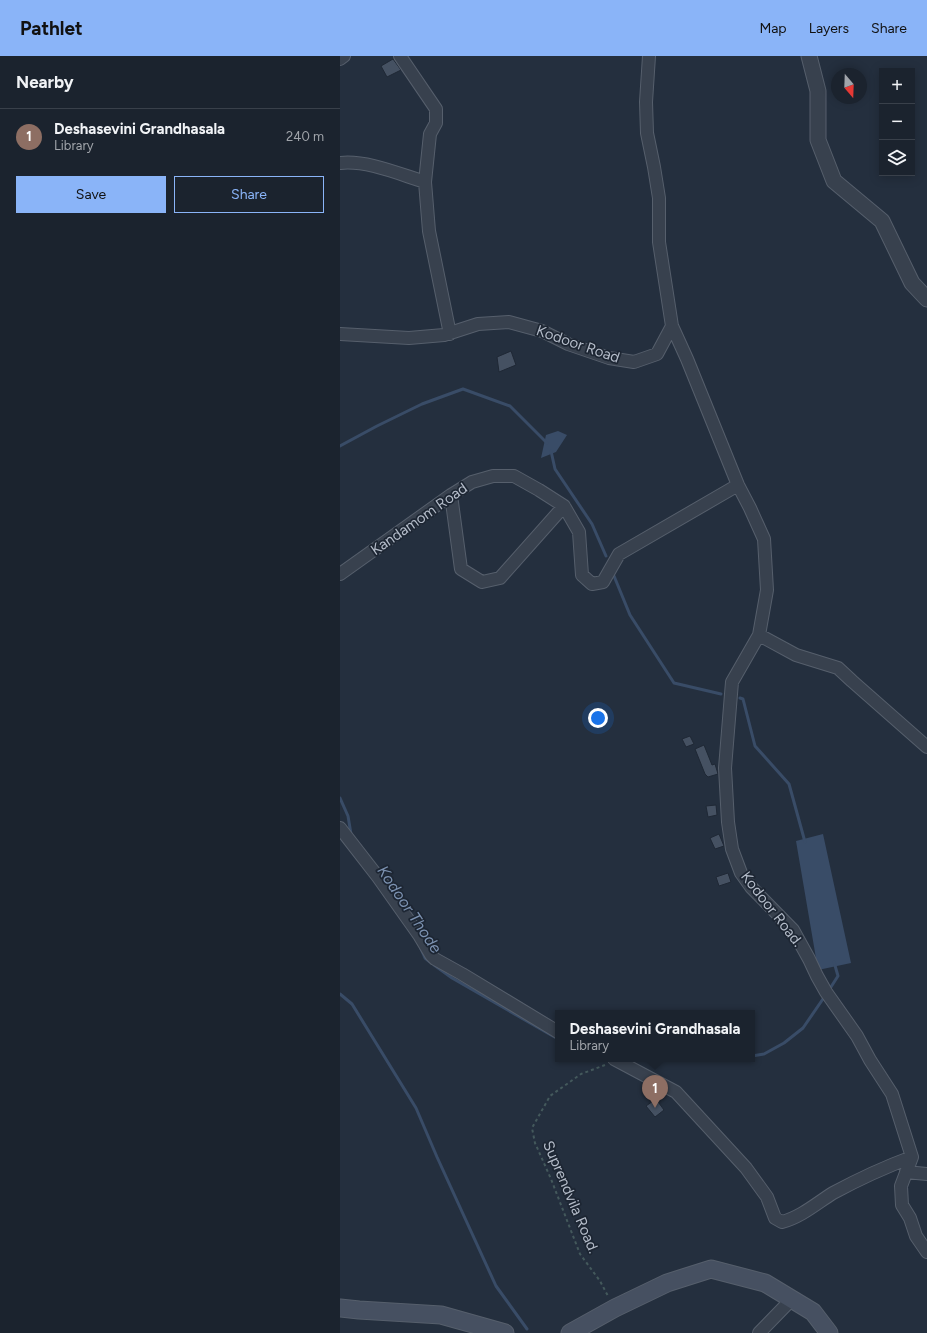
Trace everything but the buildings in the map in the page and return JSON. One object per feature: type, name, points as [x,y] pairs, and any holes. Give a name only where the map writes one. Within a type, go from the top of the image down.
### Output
[{"type":"main road","points":[[570,1333],[615,1308],[667,1283],[711,1270],[765,1283],[813,1312],[829,1333]]},
{"type":"main road","points":[[340,1308],[441,1314],[505,1333]]},
{"type":"street","points":[[340,59],[344,56]]},
{"type":"street","points":[[400,56],[436,109],[436,122],[430,134],[425,182],[429,231],[450,334]]},
{"type":"street","points":[[649,56],[646,102],[647,133],[659,198],[659,242],[672,326],[687,359],[738,485]]},
{"type":"street","points":[[809,56],[818,91],[818,140],[834,181],[882,221],[912,282],[927,299]]},
{"type":"street","points":[[340,163],[347,162],[377,167],[425,182]]},
{"type":"street","name":"Kodoor Road","points":[[340,334],[409,338],[450,334],[478,324],[509,322],[542,331],[568,344],[609,358],[634,362],[657,354],[672,326]]},
{"type":"street","name":"Kandamom Road","points":[[340,574],[451,495],[472,482],[493,476],[514,476],[564,506],[579,532],[582,575],[592,584],[603,582],[619,554],[738,485]]},
{"type":"street","name":"Kodoor Road.","points":[[738,485],[764,540],[767,590],[759,635],[732,682],[725,768],[727,815],[732,849],[742,873],[754,891],[786,921],[793,930],[827,993],[857,1036],[870,1060],[892,1094],[912,1157]]},
{"type":"street","points":[[451,495],[461,569],[482,582],[500,578],[564,506]]},
{"type":"street","points":[[759,635],[796,655],[838,668],[927,746]]},
{"type":"street","points":[[340,828],[378,877],[435,959],[555,1030]]},
{"type":"street","points":[[619,1062],[676,1092],[746,1168],[767,1197],[775,1218],[782,1222],[795,1217],[832,1194],[867,1176],[912,1157]]},
{"type":"street","points":[[912,1157],[901,1186],[902,1205],[910,1218],[916,1236],[927,1252]]},
{"type":"street","points":[[906,1172],[927,1174]]},
{"type":"street","points":[[759,1333],[792,1299]]},
{"type":"path","name":"Suprendvila Road.","points":[[610,1062],[581,1074],[550,1096],[532,1128],[535,1143],[551,1179],[580,1254],[600,1281],[615,1308]]},
{"type":"water","points":[[558,431],[567,435],[556,452],[541,458],[546,435]]},
{"type":"water","points":[[823,834],[851,963],[818,970],[796,841]]},
{"type":"waterway","points":[[340,446],[422,404],[463,389],[510,406],[547,443]]},
{"type":"waterway","points":[[551,451],[555,469],[592,524],[606,556]]},
{"type":"waterway","points":[[614,576],[630,615],[674,683],[721,694]]},
{"type":"waterway","points":[[740,698],[743,699],[755,746],[789,784],[805,842]]},
{"type":"waterway","name":"Kodoor Thode","points":[[340,798],[348,816],[351,834]]},
{"type":"waterway","name":"Kodoor Thode","points":[[421,949],[425,958],[430,962]]},
{"type":"waterway","points":[[829,990],[838,976],[834,962]]},
{"type":"waterway","name":"Kodoor Thode","points":[[434,965],[452,978],[555,1037]]},
{"type":"waterway","points":[[340,994],[352,1004],[416,1108],[496,1286],[527,1329]]},
{"type":"waterway","name":"Kodoor Thode","points":[[755,1056],[764,1054],[784,1043],[803,1028],[825,996]]},
{"type":"place","name":"Deshasevini Grandhasala","points":[[655,1108]]}]
